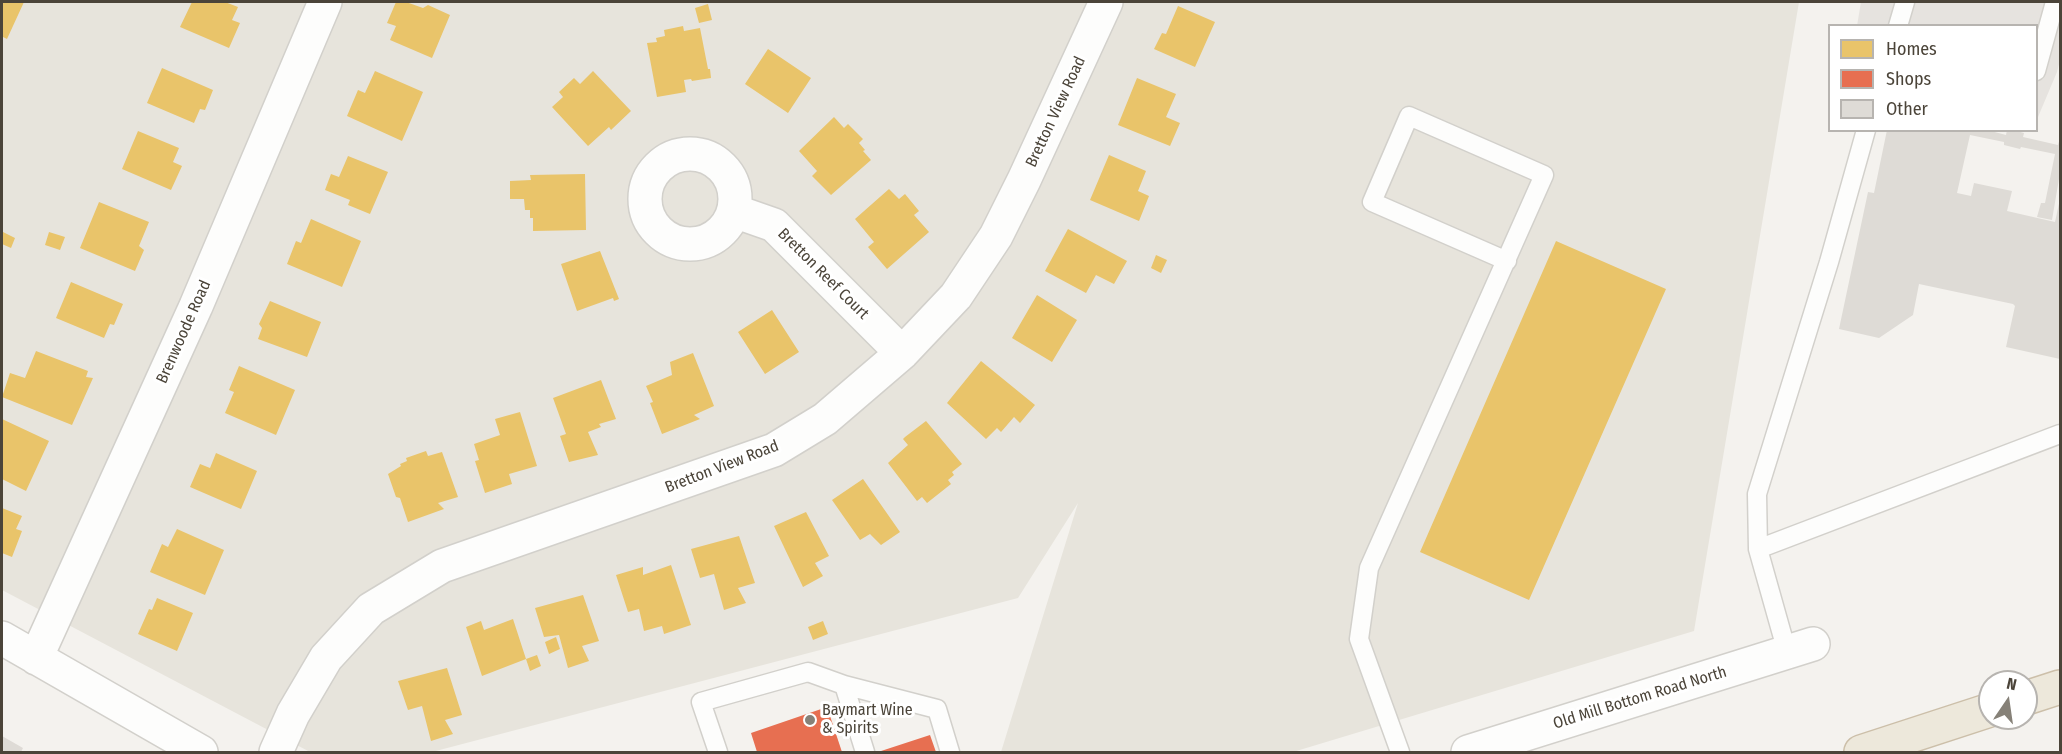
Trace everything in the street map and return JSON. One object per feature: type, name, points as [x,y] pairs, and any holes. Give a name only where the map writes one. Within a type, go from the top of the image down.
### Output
[{"type":"highway","points":[[2038,694],[2061,687]]},
{"type":"highway","points":[[1861,753],[1978,714]]},
{"type":"street","name":"Brenwoode Road","points":[[36,658],[196,306],[325,2]]},
{"type":"street","name":"Bretton View Road","points":[[276,753],[293,714],[326,658],[371,609],[442,566],[774,450],[825,419],[902,353],[956,296],[996,236],[1106,2]]},
{"type":"street","name":"Bretton Reef Court","points":[[734,212],[774,225],[902,353]]},
{"type":"street","points":[[2,638],[201,753]]},
{"type":"street","name":"Old Mill Bottom Road North","points":[[1468,753],[1800,648]]},
{"type":"lane","points":[[1899,24],[1905,2]]},
{"type":"lane","points":[[2038,67],[2055,2]]},
{"type":"lane","points":[[1400,753],[1359,639],[1369,568],[1507,261],[1545,175],[1409,116],[1372,202],[1507,261]]},
{"type":"lane","points":[[1800,648],[1758,549],[1757,494],[1829,262],[1865,132]]},
{"type":"lane","points":[[1758,549],[2061,434]]},
{"type":"lane","points":[[718,753],[701,702],[808,672],[844,685],[937,709],[950,753]]},
{"type":"lane","points":[[844,685],[865,753]]},
{"type":"shaded area","points":[[2,2],[1799,2],[1694,631],[1293,752],[1001,752],[1078,503],[1018,598],[432,752],[310,752],[2,590]]},
{"type":"shaded area","points":[[1861,2],[2060,2],[2060,60],[2038,117],[2038,24],[1857,24]]},
{"type":"building: Homes","points":[[2,2],[24,2],[7,39],[3,37],[2,40]]},
{"type":"building: Homes","points":[[192,2],[225,2],[238,7],[232,20],[240,23],[229,48],[180,27]]},
{"type":"building: Homes","points":[[396,2],[406,2],[423,8],[428,5],[450,15],[432,58],[390,40],[396,26],[387,23]]},
{"type":"building: Homes","points":[[708,4],[712,20],[699,23],[695,8]]},
{"type":"building: Homes","points":[[1178,6],[1215,22],[1195,67],[1154,49],[1162,33],[1166,34]]},
{"type":"building: Homes","points":[[683,26],[684,31],[700,28],[711,78],[684,80],[686,92],[657,97],[647,43],[657,42],[656,38],[665,36],[664,30]]},
{"type":"building: Homes","points":[[768,49],[811,78],[788,113],[745,84]]},
{"type":"building: Homes","points":[[162,68],[213,90],[205,110],[200,109],[194,123],[147,103]]},
{"type":"building: Homes","points":[[375,71],[423,92],[402,141],[347,116],[358,90],[365,93]]},
{"type":"building: Homes","points":[[593,71],[631,111],[611,130],[609,127],[588,146],[552,107],[563,97],[559,92],[574,78],[580,84]]},
{"type":"building: Homes","points":[[1137,78],[1176,94],[1166,117],[1180,123],[1170,146],[1118,125]]},
{"type":"building: Homes","points":[[834,117],[844,128],[848,124],[863,139],[859,143],[871,160],[831,195],[812,176],[817,171],[799,151]]},
{"type":"building: Homes","points":[[138,131],[179,148],[173,162],[182,166],[171,190],[122,169]]},
{"type":"building: Homes","points":[[1109,155],[1146,171],[1138,191],[1149,196],[1139,221],[1090,200]]},
{"type":"building: Homes","points":[[348,156],[388,172],[370,214],[348,205],[350,200],[325,190],[331,174],[339,177]]},
{"type":"building: Homes","points":[[585,174],[586,230],[533,231],[533,218],[530,218],[530,210],[525,210],[524,199],[510,199],[510,181],[531,180],[530,175]]},
{"type":"building: Homes","points":[[889,189],[899,199],[905,194],[919,211],[914,215],[929,232],[887,269],[868,247],[874,242],[855,219]]},
{"type":"building: Homes","points":[[99,202],[149,222],[139,246],[144,250],[135,271],[80,248]]},
{"type":"building: Homes","points":[[311,219],[361,241],[342,287],[287,264],[296,241],[301,243]]},
{"type":"building: Homes","points":[[1068,229],[1127,261],[1114,284],[1096,275],[1086,293],[1045,271]]},
{"type":"building: Homes","points":[[3,232],[15,238],[11,248],[2,244]]},
{"type":"building: Homes","points":[[49,232],[65,237],[60,250],[45,245]]},
{"type":"building: Homes","points":[[1556,241],[1666,289],[1529,600],[1420,552]]},
{"type":"building: Homes","points":[[600,251],[619,299],[614,301],[613,298],[577,311],[561,264]]},
{"type":"building: Homes","points":[[1156,255],[1167,260],[1161,273],[1151,268]]},
{"type":"building: Homes","points":[[71,282],[123,304],[114,325],[110,324],[104,338],[56,318]]},
{"type":"building: Homes","points":[[1037,295],[1077,320],[1052,362],[1012,338]]},
{"type":"building: Homes","points":[[270,301],[321,322],[307,357],[258,339],[262,328],[259,324]]},
{"type":"building: Homes","points":[[772,310],[799,352],[765,374],[738,332]]},
{"type":"building: Homes","points":[[36,351],[88,371],[86,377],[93,378],[72,425],[2,397],[10,373],[25,378]]},
{"type":"building: Homes","points":[[693,353],[714,406],[694,415],[700,419],[662,434],[646,386],[672,375],[670,362]]},
{"type":"building: Homes","points":[[981,361],[1035,405],[1020,423],[1014,417],[1001,432],[997,428],[986,439],[947,403]]},
{"type":"building: Homes","points":[[239,366],[295,390],[276,435],[225,413],[234,392],[229,390]]},
{"type":"building: Homes","points":[[601,380],[616,419],[599,424],[601,427],[588,432],[598,455],[569,462],[560,436],[566,434],[553,398]]},
{"type":"building: Homes","points":[[520,412],[537,466],[509,474],[512,484],[485,493],[475,461],[479,460],[474,444],[500,435],[495,419]]},
{"type":"building: Homes","points":[[2,419],[49,441],[26,491],[2,479]]},
{"type":"building: Homes","points":[[926,421],[962,464],[952,472],[954,475],[948,480],[951,484],[927,503],[922,497],[917,501],[888,463],[908,445],[903,439]]},
{"type":"building: Homes","points":[[426,451],[428,456],[442,452],[458,497],[438,503],[444,509],[408,522],[400,498],[396,497],[388,474],[407,461],[406,458]]},
{"type":"building: Homes","points":[[216,453],[257,471],[241,509],[190,487],[200,464],[210,468]]},
{"type":"building: Homes","points":[[863,479],[900,532],[881,545],[870,534],[860,540],[832,500]]},
{"type":"building: Homes","points":[[2,508],[22,516],[16,529],[22,531],[12,557],[2,553]]},
{"type":"building: Homes","points":[[806,512],[829,556],[815,563],[823,576],[803,587],[774,526]]},
{"type":"building: Homes","points":[[177,529],[224,550],[205,595],[150,572],[162,544],[168,547]]},
{"type":"building: Homes","points":[[739,536],[755,583],[738,588],[746,603],[724,610],[714,574],[700,578],[691,549]]},
{"type":"building: Homes","points":[[671,565],[691,625],[664,634],[662,626],[644,631],[639,609],[628,612],[616,575],[643,567],[643,575]]},
{"type":"building: Homes","points":[[583,595],[599,641],[582,646],[589,661],[568,668],[559,635],[544,637],[535,608]]},
{"type":"building: Homes","points":[[157,598],[193,613],[177,651],[138,634],[149,609],[152,610]]},
{"type":"building: Homes","points":[[513,619],[526,659],[482,676],[466,627],[481,621],[484,630]]},
{"type":"building: Homes","points":[[823,621],[828,634],[813,640],[808,627]]},
{"type":"building: Homes","points":[[556,637],[560,649],[549,654],[545,642]]},
{"type":"building: Homes","points":[[537,655],[541,666],[530,671],[526,659]]},
{"type":"building: Homes","points":[[447,668],[462,715],[445,720],[453,734],[431,741],[422,706],[408,710],[398,681]]},
{"type":"building: Shops","name":"Baymart Wine & Spirits","points":[[827,707],[842,752],[757,752],[751,733]]},
{"type":"building: Shops","points":[[930,735],[936,752],[878,752]]},
{"type":"building: Other","points":[[1887,132],[1995,132],[2006,135],[2007,132],[2020,132],[2024,133],[2023,137],[2058,145],[2060,138],[2060,173],[2052,220],[2037,217],[2041,203],[2045,203],[2055,154],[2021,147],[2020,149],[2004,145],[2004,142],[1970,135],[1957,193],[1971,196],[1974,183],[2012,191],[2007,211],[2055,222],[2060,199],[2060,359],[2006,347],[2015,306],[2013,304],[1919,284],[1913,315],[1879,338],[1839,329],[1868,192],[1874,193]]},
{"type":"building: Other","points":[[2,736],[23,748],[21,752],[2,752]]},
{"type":"place","name":"Baymart Wine & Spirits","points":[[810,720]]}]
